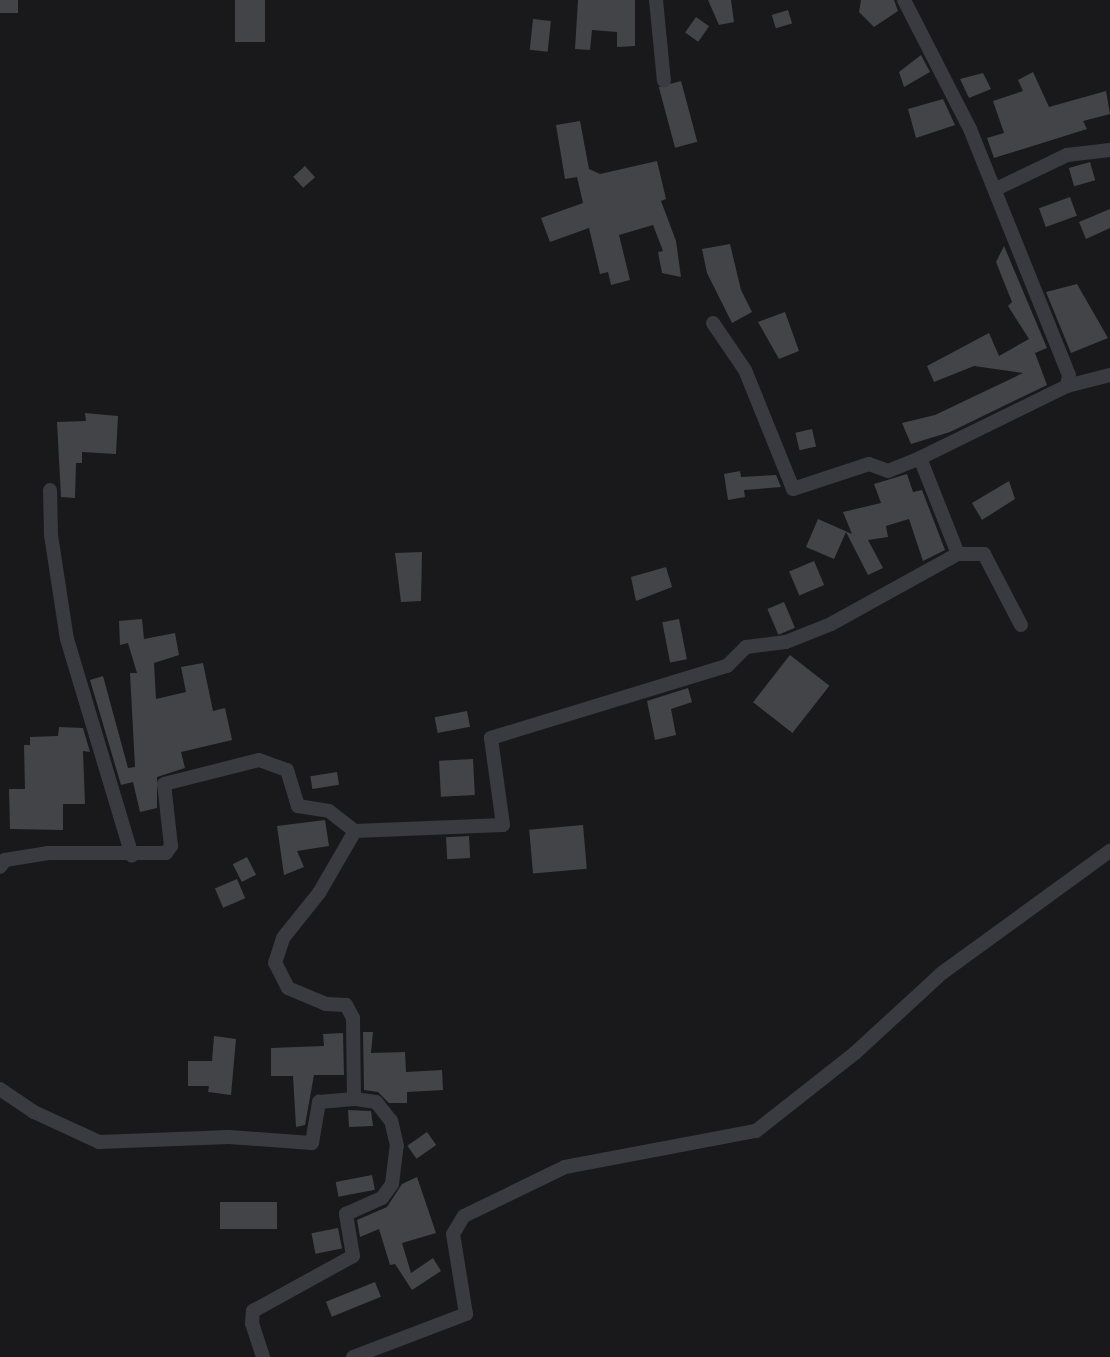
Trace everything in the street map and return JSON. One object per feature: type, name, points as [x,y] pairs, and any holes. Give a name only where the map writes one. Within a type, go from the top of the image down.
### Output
[{"type":"street","points":[[656,0],[664,81]]},
{"type":"street","points":[[904,0],[996,189],[1069,375],[1067,386]]},
{"type":"street","points":[[996,189],[1067,155],[1110,150]]},
{"type":"street","points":[[713,323],[747,373],[793,489],[869,464],[888,471],[1067,386],[1110,375]]},
{"type":"street","points":[[920,458],[958,554]]},
{"type":"street","points":[[50,490],[51,535],[67,639],[132,855]]},
{"type":"street","points":[[0,867],[5,860],[48,853],[132,855],[171,849],[164,784],[259,760],[287,770],[298,806],[329,811],[355,831],[503,825],[491,738],[727,666],[746,647],[786,642],[831,624],[958,554],[984,554],[1021,625]]},
{"type":"street","points":[[354,1099],[351,1011],[346,1005],[297,994],[279,979],[275,963],[283,938],[319,893],[355,831]]},
{"type":"street","points":[[353,1357],[466,1314],[453,1234],[464,1216],[565,1167],[756,1131],[855,1053],[942,973],[1110,851]]},
{"type":"street","points":[[0,1089],[34,1112],[99,1142],[214,1137],[312,1143],[319,1102],[354,1099],[376,1102],[391,1121],[397,1146],[392,1184],[382,1198],[346,1214],[353,1256],[253,1311],[263,1357]]},
{"type":"building","points":[[0,0],[18,0],[18,13],[0,13]]},
{"type":"building","points":[[235,0],[265,0],[265,42],[235,42]]},
{"type":"building","points":[[578,0],[635,0],[635,46],[617,47],[617,32],[592,30],[590,50],[575,49]]},
{"type":"building","points":[[708,0],[731,0],[734,22],[719,25]]},
{"type":"building","points":[[861,0],[894,0],[898,11],[874,27],[859,12]]},
{"type":"building","points":[[788,10],[792,23],[776,28],[772,15]]},
{"type":"building","points":[[696,17],[709,26],[698,42],[685,33]]},
{"type":"building","points":[[533,19],[551,21],[548,52],[530,50]]},
{"type":"building","points":[[921,55],[930,72],[904,87],[899,72]]},
{"type":"building","points":[[1033,72],[1049,107],[1106,91],[1110,114],[1083,121],[1087,129],[994,158],[987,138],[1004,133],[993,101],[1023,91],[1018,80]]},
{"type":"building","points":[[983,73],[991,89],[969,98],[960,79]]},
{"type":"building","points":[[681,81],[697,142],[675,148],[659,87]]},
{"type":"building","points":[[943,99],[955,125],[916,138],[908,109]]},
{"type":"building","points":[[580,121],[589,169],[600,174],[657,161],[666,199],[661,201],[676,241],[681,277],[662,273],[658,252],[663,251],[653,225],[619,235],[630,280],[611,285],[608,272],[600,274],[589,228],[550,242],[541,218],[583,203],[577,177],[565,179],[556,125]]},
{"type":"building","points":[[1090,162],[1095,180],[1074,186],[1069,168]]},
{"type":"building","points":[[305,166],[315,177],[303,188],[293,177]]},
{"type":"building","points":[[1070,197],[1077,216],[1046,227],[1039,208]]},
{"type":"building","points":[[1110,209],[1110,228],[1086,239],[1079,222]]},
{"type":"building","points":[[730,244],[741,290],[752,312],[732,323],[707,273],[702,249]]},
{"type":"building","points":[[1004,246],[1047,348],[1035,353],[1047,385],[950,432],[911,444],[902,423],[935,415],[1023,373],[974,366],[934,382],[927,366],[989,333],[999,356],[1029,339],[1008,306],[1012,302],[996,262]]},
{"type":"building","points":[[1077,284],[1108,338],[1071,353],[1046,292]]},
{"type":"building","points":[[785,312],[799,351],[779,359],[758,322]]},
{"type":"building","points":[[85,413],[118,416],[116,454],[82,452],[82,463],[76,463],[75,498],[61,497],[57,422],[86,421]]},
{"type":"building","points":[[812,429],[816,447],[799,450],[795,433]]},
{"type":"building","points":[[740,471],[741,477],[776,475],[781,487],[744,490],[745,497],[728,500],[724,474]]},
{"type":"building","points":[[907,474],[913,492],[922,490],[945,550],[923,561],[909,519],[886,526],[888,537],[868,540],[883,568],[868,575],[846,532],[834,559],[806,547],[818,519],[852,534],[843,512],[881,503],[874,484]]},
{"type":"building","points":[[1009,481],[1015,499],[982,520],[972,503]]},
{"type":"building","points":[[422,552],[421,601],[401,602],[395,553]]},
{"type":"building","points":[[814,561],[824,585],[799,595],[789,572]]},
{"type":"building","points":[[666,567],[672,587],[636,601],[631,577]]},
{"type":"building","points":[[784,602],[795,628],[778,635],[767,609]]},
{"type":"building","points":[[142,619],[144,639],[175,633],[179,655],[154,663],[156,699],[186,692],[181,667],[203,663],[213,711],[225,708],[232,740],[181,752],[185,768],[157,777],[157,808],[140,812],[133,782],[121,785],[90,680],[103,676],[128,768],[135,767],[130,673],[137,673],[128,643],[120,645],[119,621]]},
{"type":"building","points":[[679,619],[687,659],[670,662],[662,622]]},
{"type":"building","points":[[790,655],[829,686],[792,733],[753,702]]},
{"type":"building","points":[[688,688],[692,702],[671,709],[676,735],[655,740],[647,701]]},
{"type":"building","points":[[467,711],[470,727],[438,733],[435,717]]},
{"type":"building","points":[[59,727],[83,728],[90,752],[83,751],[85,804],[63,804],[63,830],[10,829],[9,789],[25,789],[24,745],[30,745],[30,737],[58,736]]},
{"type":"building","points":[[473,759],[475,795],[441,797],[439,761]]},
{"type":"building","points":[[337,772],[339,785],[312,789],[310,776]]},
{"type":"building","points":[[325,820],[329,846],[297,851],[304,867],[284,875],[277,826]]},
{"type":"building","points":[[583,825],[587,869],[533,874],[529,830]]},
{"type":"building","points":[[469,836],[470,858],[447,859],[446,837]]},
{"type":"building","points":[[247,857],[256,875],[242,882],[233,864]]},
{"type":"building","points":[[237,879],[245,898],[223,908],[215,888]]},
{"type":"building","points":[[363,1032],[373,1032],[371,1053],[405,1052],[406,1072],[442,1070],[443,1090],[407,1092],[407,1103],[389,1103],[378,1092],[364,1090]]},
{"type":"building","points":[[343,1033],[344,1075],[314,1075],[305,1125],[296,1127],[293,1076],[271,1076],[271,1048],[324,1046],[323,1034]]},
{"type":"building","points":[[214,1036],[236,1039],[231,1095],[208,1092],[209,1086],[188,1086],[188,1061],[212,1061]]},
{"type":"building","points":[[348,1110],[371,1111],[373,1126],[349,1127]]},
{"type":"building","points":[[427,1132],[436,1145],[417,1159],[407,1146]]},
{"type":"building","points":[[372,1175],[375,1190],[339,1197],[336,1182]]},
{"type":"building","points":[[417,1177],[436,1233],[402,1243],[411,1273],[433,1258],[441,1271],[412,1290],[395,1264],[390,1265],[379,1229],[360,1237],[357,1220],[387,1207],[402,1184]]},
{"type":"building","points":[[220,1202],[277,1202],[277,1229],[220,1229]]},
{"type":"building","points":[[338,1228],[342,1249],[316,1254],[311,1233]]},
{"type":"building","points":[[375,1282],[381,1297],[332,1317],[326,1302]]}]
